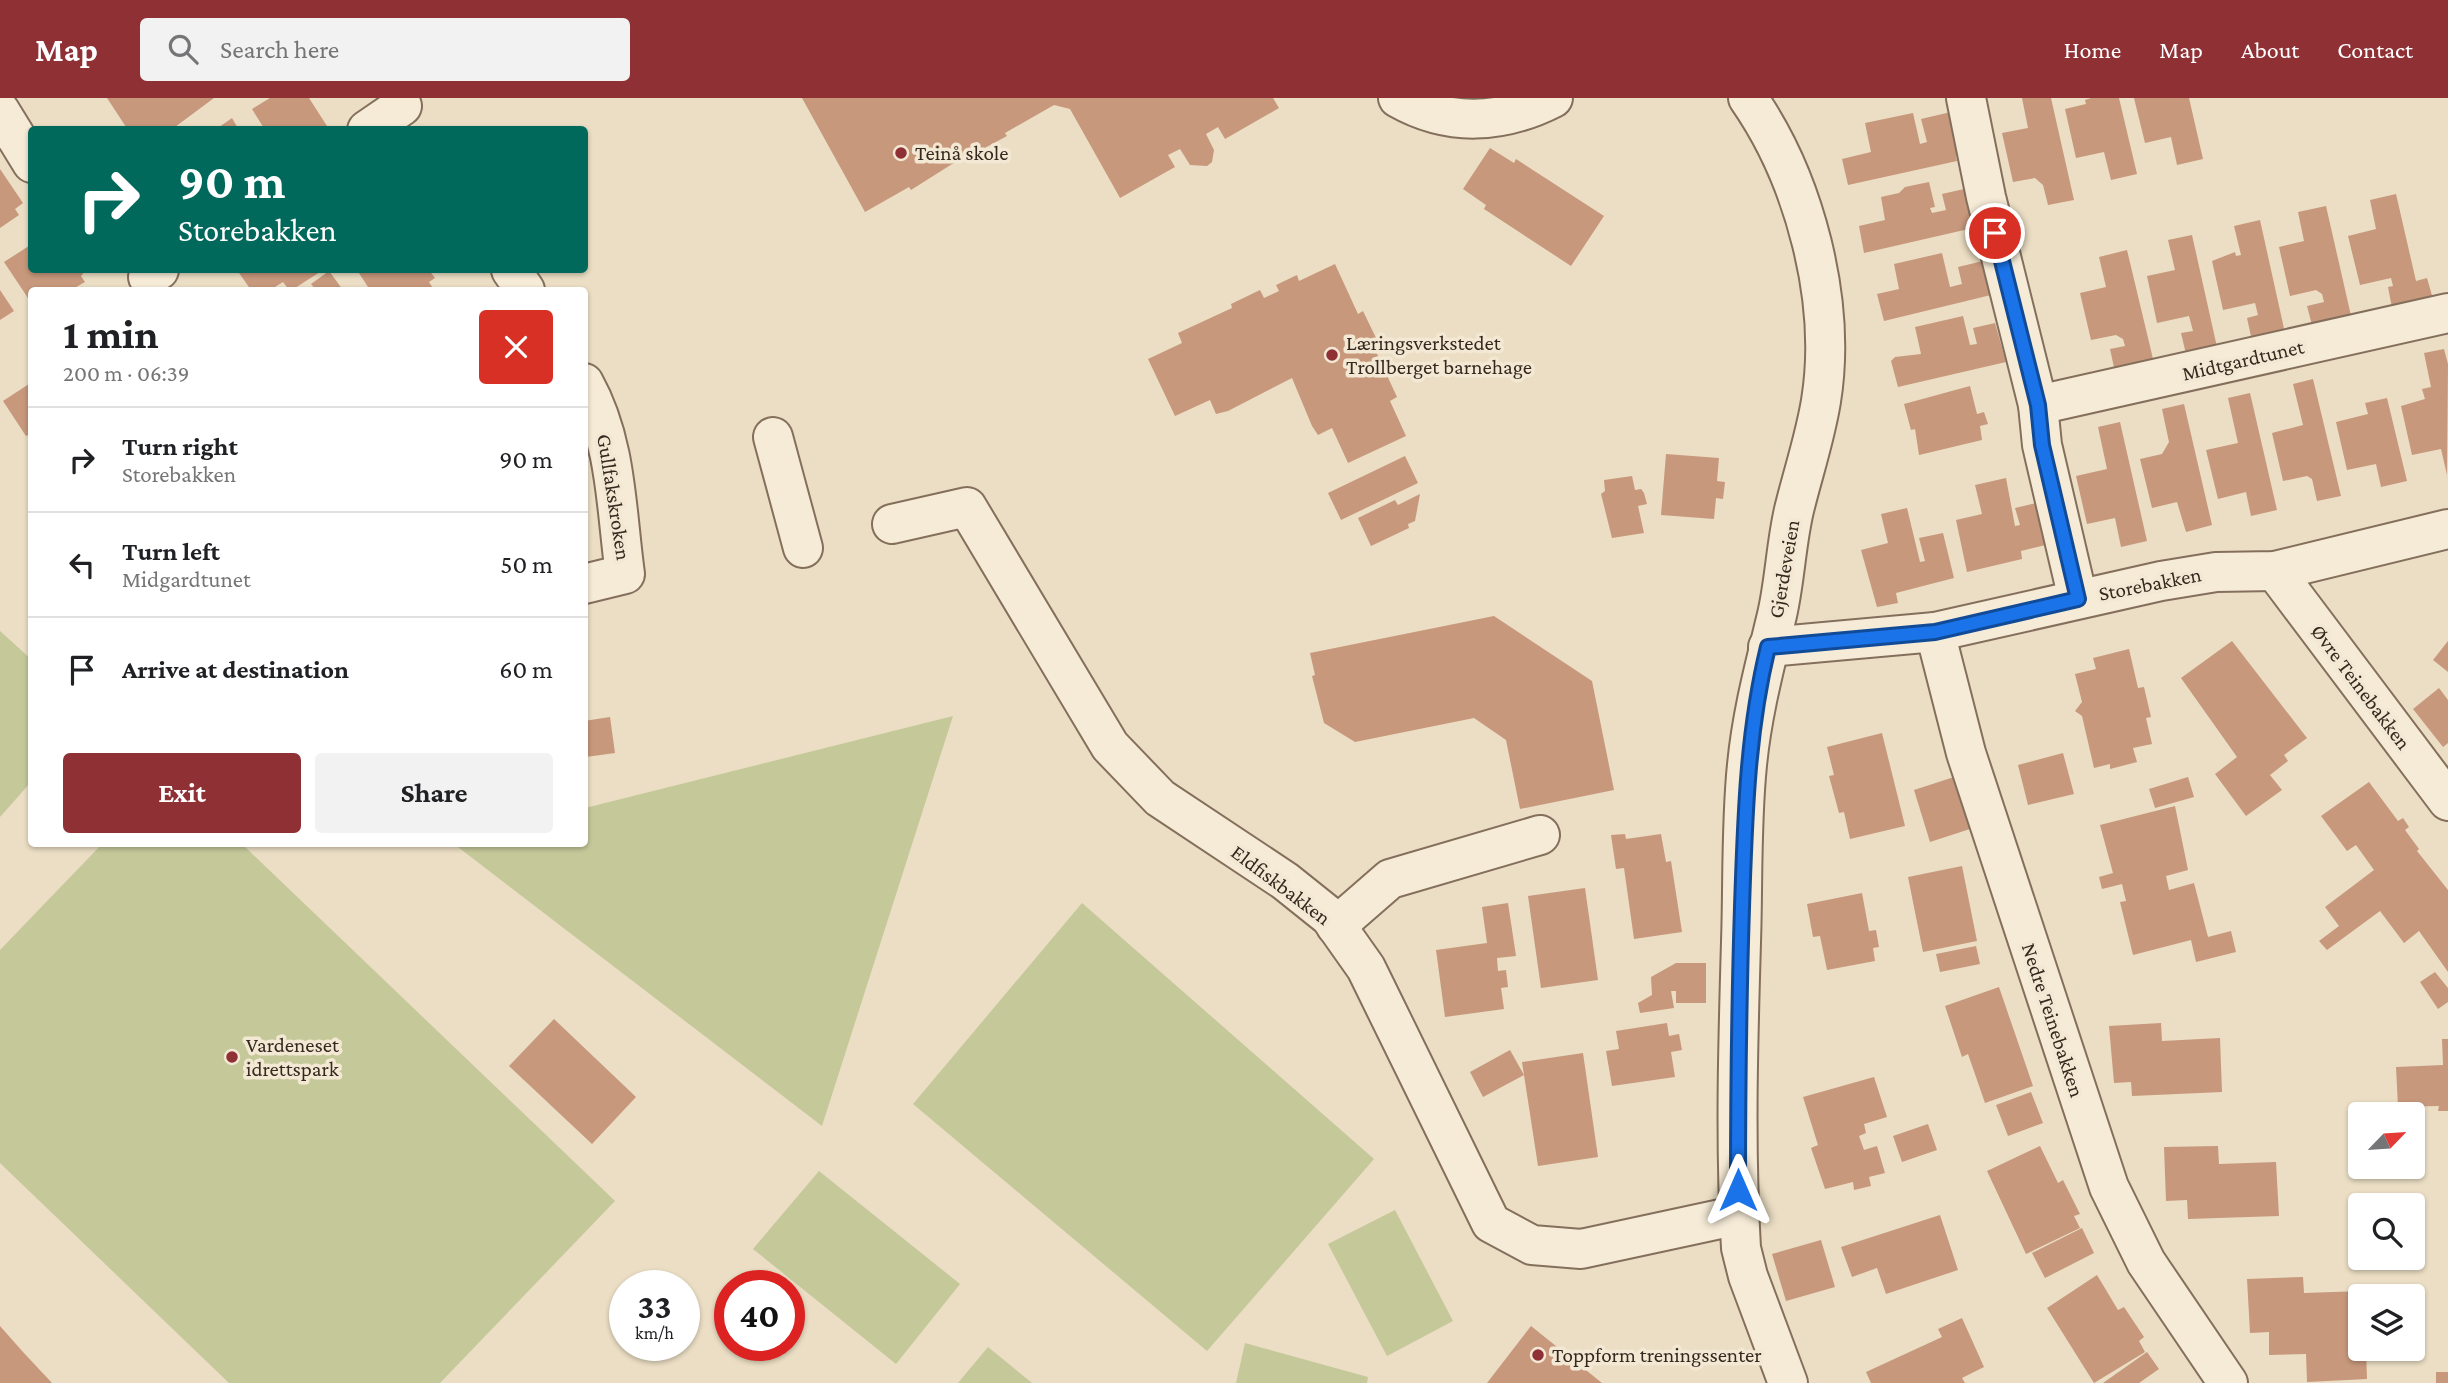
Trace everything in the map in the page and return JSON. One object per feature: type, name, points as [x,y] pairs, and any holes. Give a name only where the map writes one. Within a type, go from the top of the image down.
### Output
[{"type":"street","points":[[1398,98],[1445,117],[1478,120],[1529,110],[1553,98]]},
{"type":"street","name":"Gjerdeveien","points":[[1748,98],[1783,156],[1797,194],[1810,237],[1824,319],[1825,363],[1821,400],[1794,512],[1777,613],[1756,696],[1746,768],[1738,1063],[1741,1248],[1748,1276],[1788,1383]]},
{"type":"street","points":[[1966,98],[1986,197],[2038,405],[2042,445],[2078,599]]},
{"type":"street","points":[[0,111],[28,156]]},
{"type":"street","points":[[375,126],[406,111]]},
{"type":"street","name":"Midtgardtunet","points":[[2038,405],[2448,313]]},
{"type":"street","name":"Gullfakskroken","points":[[588,390],[598,407],[611,457],[625,574],[588,583]]},
{"type":"street","points":[[773,437],[803,548]]},
{"type":"street","name":"Eldfiskbakken","points":[[892,524],[967,507],[1110,746],[1160,799],[1284,881],[1330,917],[1366,968],[1491,1223],[1532,1245],[1581,1249],[1739,1215]]},
{"type":"street","name":"Storebakken","points":[[1768,647],[1935,632],[2078,599],[2216,572],[2275,571],[2448,529]]},
{"type":"street","name":"Øvre Teinebakken","points":[[2275,571],[2448,801]]},
{"type":"street","name":"Nedre Teinebakken","points":[[1935,632],[1970,766],[2109,1187],[2146,1262],[2228,1383]]},
{"type":"street","points":[[1336,926],[1390,879],[1540,835]]},
{"type":"green space","points":[[0,631],[28,656],[28,785],[0,817]]},
{"type":"green space","points":[[953,716],[822,1126],[458,847],[588,847],[588,807]]},
{"type":"green space","name":"Vardeneset idrettspark","points":[[99,847],[245,847],[615,1201],[440,1383],[229,1383],[0,1163],[0,950]]},
{"type":"green space","points":[[1082,903],[1374,1159],[1207,1351],[913,1104]]},
{"type":"green space","points":[[819,1171],[960,1284],[896,1364],[805,1291],[805,1270],[779,1270],[753,1249]]},
{"type":"green space","points":[[1395,1210],[1453,1321],[1387,1356],[1328,1244]]},
{"type":"green space","points":[[1245,1343],[1368,1377],[1367,1383],[1236,1383]]},
{"type":"green space","points":[[988,1347],[1032,1383],[958,1383]]},
{"type":"building","points":[[107,98],[214,98],[176,126],[125,126]]},
{"type":"building","points":[[270,98],[309,98],[327,126],[263,126],[252,109]]},
{"type":"building","name":"Teinå skole","points":[[802,98],[1273,98],[1279,108],[1225,139],[1218,127],[1206,134],[1214,150],[1212,162],[1207,166],[1190,165],[1180,149],[1168,155],[1175,167],[1120,198],[1070,109],[1054,105],[1005,133],[1007,136],[981,150],[979,147],[911,190],[909,187],[865,212]]},
{"type":"building","points":[[2022,98],[2051,98],[2074,200],[2048,205],[2043,185],[2035,178],[2013,182],[2002,133],[2028,128]]},
{"type":"building","points":[[2119,98],[2137,174],[2111,180],[2104,152],[2076,158],[2065,109],[2086,104],[2085,100]]},
{"type":"building","points":[[2134,98],[2189,98],[2203,159],[2177,165],[2171,137],[2145,143]]},
{"type":"building","points":[[1951,112],[1961,154],[1956,155],[1957,161],[1848,185],[1842,159],[1871,152],[1865,123],[1913,113],[1920,144],[1927,142],[1921,119]]},
{"type":"building","points":[[232,118],[237,126],[221,126]]},
{"type":"building","points":[[1490,148],[1514,163],[1516,159],[1604,216],[1571,266],[1484,209],[1486,205],[1463,189]]},
{"type":"building","points":[[0,169],[23,203],[15,209],[19,215],[0,228]]},
{"type":"building","points":[[1929,182],[1935,207],[1930,208],[1932,213],[1946,210],[1942,194],[1964,189],[1973,228],[1864,253],[1859,226],[1885,220],[1881,197],[1899,193],[1905,187]]},
{"type":"building","points":[[2396,194],[2416,281],[2427,278],[2433,299],[2392,308],[2388,287],[2393,286],[2391,278],[2360,285],[2348,236],[2376,229],[2370,200]]},
{"type":"building","points":[[2326,206],[2352,320],[2313,329],[2307,306],[2324,302],[2322,294],[2316,290],[2290,296],[2279,247],[2304,241],[2298,212]]},
{"type":"building","points":[[2260,220],[2285,333],[2252,341],[2247,318],[2258,315],[2255,303],[2223,310],[2212,261],[2235,252],[2236,256],[2241,255],[2234,226]]},
{"type":"building","points":[[2192,235],[2217,347],[2186,354],[2181,333],[2193,331],[2189,316],[2157,323],[2147,276],[2175,270],[2168,240]]},
{"type":"building","points":[[28,247],[28,273],[84,273],[81,276],[85,282],[76,287],[28,287],[28,298],[4,262]]},
{"type":"building","points":[[2127,250],[2154,363],[2115,372],[2110,349],[2125,346],[2123,339],[2116,335],[2091,340],[2080,293],[2106,287],[2099,257]]},
{"type":"building","points":[[1942,253],[1950,287],[1962,284],[1958,267],[1983,261],[1991,295],[1884,321],[1877,294],[1899,289],[1894,264]]},
{"type":"building","points":[[1335,264],[1358,314],[1363,311],[1377,340],[1372,343],[1397,397],[1390,401],[1406,436],[1348,463],[1332,428],[1318,435],[1312,426],[1292,378],[1228,411],[1216,414],[1210,400],[1175,416],[1148,359],[1182,343],[1178,333],[1232,308],[1231,304],[1260,290],[1264,298],[1279,291],[1276,285],[1297,275],[1299,281]]},
{"type":"building","points":[[239,273],[318,273],[297,287],[287,287],[283,282],[275,287],[249,287]]},
{"type":"building","points":[[330,273],[341,287],[314,287],[311,284]]},
{"type":"building","points":[[359,273],[431,273],[435,278],[429,282],[432,287],[368,287]]},
{"type":"building","points":[[0,290],[14,311],[0,320]]},
{"type":"building","points":[[1963,316],[1970,345],[1977,344],[1973,328],[1995,323],[2006,362],[1898,387],[1891,361],[1895,357],[1921,354],[1915,327]]},
{"type":"building","points":[[2444,349],[2448,364],[2447,475],[2441,449],[2412,455],[2401,406],[2425,399],[2422,389],[2431,387],[2424,353]]},
{"type":"building","points":[[2313,379],[2341,496],[2317,501],[2312,479],[2307,476],[2283,481],[2272,433],[2303,425],[2293,384]]},
{"type":"building","points":[[28,385],[28,435],[26,436],[3,401]]},
{"type":"building","points":[[1970,386],[1977,414],[1984,412],[1988,424],[1980,426],[1982,440],[1919,455],[1915,429],[1911,430],[1904,404]]},
{"type":"building","points":[[2250,393],[2277,510],[2251,516],[2246,492],[2218,499],[2206,450],[2238,443],[2228,398]]},
{"type":"building","points":[[2387,398],[2407,481],[2381,487],[2376,464],[2347,470],[2336,422],[2368,414],[2365,403]]},
{"type":"building","points":[[2184,404],[2212,525],[2186,532],[2177,502],[2152,508],[2140,459],[2162,454],[2169,442],[2162,409]]},
{"type":"building","points":[[2120,422],[2147,541],[2121,547],[2115,518],[2087,524],[2076,476],[2107,469],[2098,427]]},
{"type":"building","points":[[1666,454],[1719,458],[1717,481],[1725,482],[1723,499],[1716,498],[1714,519],[1661,515]]},
{"type":"building","points":[[1405,456],[1418,483],[1341,520],[1328,493]]},
{"type":"building","points":[[1632,476],[1635,490],[1641,489],[1647,504],[1638,506],[1644,533],[1612,538],[1601,494],[1605,491],[1604,480]]},
{"type":"building","points":[[2006,478],[2015,526],[2020,525],[2015,508],[2041,502],[2050,544],[2021,551],[2022,559],[1967,572],[1956,520],[1982,514],[1975,485]]},
{"type":"building","points":[[1420,494],[1415,521],[1408,524],[1409,528],[1371,546],[1358,518],[1395,500],[1398,505]]},
{"type":"building","points":[[1907,508],[1920,562],[1925,561],[1919,538],[1943,533],[1954,578],[1896,593],[1898,603],[1877,607],[1861,550],[1888,543],[1881,514]]},
{"type":"building","points":[[1494,616],[1592,681],[1614,790],[1520,809],[1506,740],[1474,718],[1355,742],[1324,723],[1312,676],[1315,675],[1310,653]]},
{"type":"building","points":[[2232,641],[2307,738],[2284,755],[2288,761],[2270,775],[2282,790],[2246,816],[2215,774],[2237,757],[2181,678]]},
{"type":"building","points":[[2448,641],[2448,672],[2433,660]]},
{"type":"building","points":[[2129,649],[2138,688],[2144,687],[2151,717],[2146,718],[2152,744],[2133,748],[2137,762],[2110,769],[2110,764],[2094,768],[2082,716],[2075,711],[2082,702],[2075,674],[2096,669],[2093,658]]},
{"type":"building","points":[[2439,688],[2448,700],[2448,743],[2443,747],[2413,709]]},
{"type":"building","points":[[610,717],[615,753],[588,757],[588,720]]},
{"type":"building","points":[[1882,733],[1905,826],[1850,839],[1844,812],[1839,813],[1829,776],[1834,775],[1827,747]]},
{"type":"building","points":[[2063,753],[2074,794],[2028,805],[2018,765]]},
{"type":"building","points":[[1954,777],[1970,829],[1930,842],[1914,790]]},
{"type":"building","points":[[2188,777],[2194,797],[2155,808],[2149,789]]},
{"type":"building","points":[[2369,782],[2398,821],[2403,818],[2409,827],[2405,830],[2419,849],[2417,851],[2448,890],[2448,972],[2419,931],[2404,943],[2380,911],[2327,950],[2319,941],[2339,926],[2325,907],[2374,870],[2356,845],[2347,851],[2321,816]]},
{"type":"building","points":[[2175,806],[2188,870],[2166,876],[2169,890],[2194,883],[2208,937],[2231,931],[2236,952],[2196,962],[2191,940],[2133,955],[2120,902],[2126,901],[2122,884],[2102,889],[2099,877],[2113,873],[2100,825]]},
{"type":"building","points":[[1625,834],[1626,839],[1661,834],[1666,862],[1671,861],[1682,932],[1634,939],[1624,868],[1616,869],[1611,835]]},
{"type":"building","points":[[1962,866],[1977,941],[1923,952],[1908,877]]},
{"type":"building","points":[[1585,888],[1598,980],[1541,988],[1528,896]]},
{"type":"building","points":[[1862,893],[1869,931],[1876,930],[1879,947],[1873,948],[1875,961],[1827,970],[1820,936],[1813,937],[1807,904]]},
{"type":"building","points":[[1508,903],[1516,956],[1497,958],[1498,971],[1506,970],[1508,987],[1501,988],[1504,1009],[1445,1017],[1436,950],[1487,943],[1482,907]]},
{"type":"building","points":[[1976,946],[1980,964],[1940,972],[1936,954]]},
{"type":"building","points":[[1676,963],[1706,963],[1706,1003],[1676,1003],[1676,991],[1671,991],[1674,1008],[1640,1013],[1638,1003],[1652,995],[1651,977]]},
{"type":"building","points":[[2435,972],[2448,988],[2448,1002],[2438,1009],[2420,982]]},
{"type":"building","points":[[1999,987],[2033,1086],[1985,1103],[1968,1054],[1962,1057],[1945,1006]]},
{"type":"building","points":[[554,1019],[636,1097],[592,1144],[509,1066]]},
{"type":"building","points":[[1667,1023],[1669,1036],[1679,1034],[1682,1050],[1671,1052],[1675,1077],[1612,1086],[1606,1051],[1619,1049],[1616,1031]]},
{"type":"building","points":[[2161,1023],[2162,1041],[2220,1038],[2222,1092],[2132,1096],[2131,1082],[2114,1083],[2109,1026]]},
{"type":"building","points":[[2442,1039],[2448,1039],[2448,1111],[2438,1111],[2439,1106],[2426,1106],[2426,1102],[2398,1102],[2396,1067],[2443,1065]]},
{"type":"building","points":[[1510,1050],[1524,1075],[1483,1097],[1470,1072]]},
{"type":"building","points":[[1583,1053],[1598,1157],[1538,1166],[1522,1062]]},
{"type":"building","points":[[1874,1077],[1887,1117],[1864,1124],[1866,1133],[1859,1136],[1864,1150],[1877,1146],[1885,1173],[1869,1177],[1871,1186],[1854,1190],[1853,1182],[1825,1189],[1811,1148],[1818,1145],[1803,1097]]},
{"type":"building","points":[[2031,1092],[2043,1123],[2008,1136],[1996,1105]]},
{"type":"building","points":[[1928,1124],[1937,1150],[1902,1162],[1893,1136]]},
{"type":"building","points":[[2040,1146],[2058,1183],[2063,1180],[2080,1214],[2074,1216],[2080,1228],[2026,1254],[1987,1171]]},
{"type":"building","points":[[2218,1146],[2219,1164],[2276,1162],[2279,1216],[2188,1219],[2187,1200],[2166,1201],[2164,1147]]},
{"type":"building","points":[[1940,1215],[1958,1270],[1886,1294],[1877,1268],[1852,1277],[1841,1247]]},
{"type":"building","points":[[2082,1228],[2094,1253],[2045,1278],[2032,1253]]},
{"type":"building","points":[[1821,1240],[1835,1287],[1786,1301],[1772,1254]]},
{"type":"building","points":[[2097,1275],[2118,1310],[2124,1307],[2144,1337],[2139,1341],[2145,1352],[2094,1383],[2047,1308]]},
{"type":"building","points":[[2303,1277],[2304,1293],[2348,1292],[2348,1361],[2366,1361],[2367,1379],[2307,1382],[2306,1354],[2269,1355],[2269,1332],[2250,1333],[2247,1279]]},
{"type":"building","points":[[1962,1318],[1984,1367],[1962,1378],[1965,1383],[1871,1383],[1866,1372],[1942,1337],[1938,1329]]},
{"type":"building","points":[[0,1326],[23,1352],[52,1383],[0,1383]]},
{"type":"building","name":"Toppform treningssenter","points":[[1531,1326],[1602,1383],[1487,1383]]},
{"type":"building","points":[[2147,1352],[2159,1369],[2139,1383],[2103,1383]]},
{"type":"building","points":[[2436,1372],[2448,1372],[2448,1383],[2436,1383]]},
{"type":"place","name":"Teinå skole","points":[[901,153]]},
{"type":"place","name":"Læringsverkstedet Trollberget barnehage","points":[[1332,355]]},
{"type":"place","name":"Vardeneset idrettspark","points":[[232,1057]]},
{"type":"place","name":"Toppform treningssenter","points":[[1538,1355]]},
{"type":"route","points":[[1738,1190],[1738,1063],[1746,768],[1756,696],[1768,647],[1935,632],[2078,599],[2042,445],[2038,405],[1995,233]]}]
